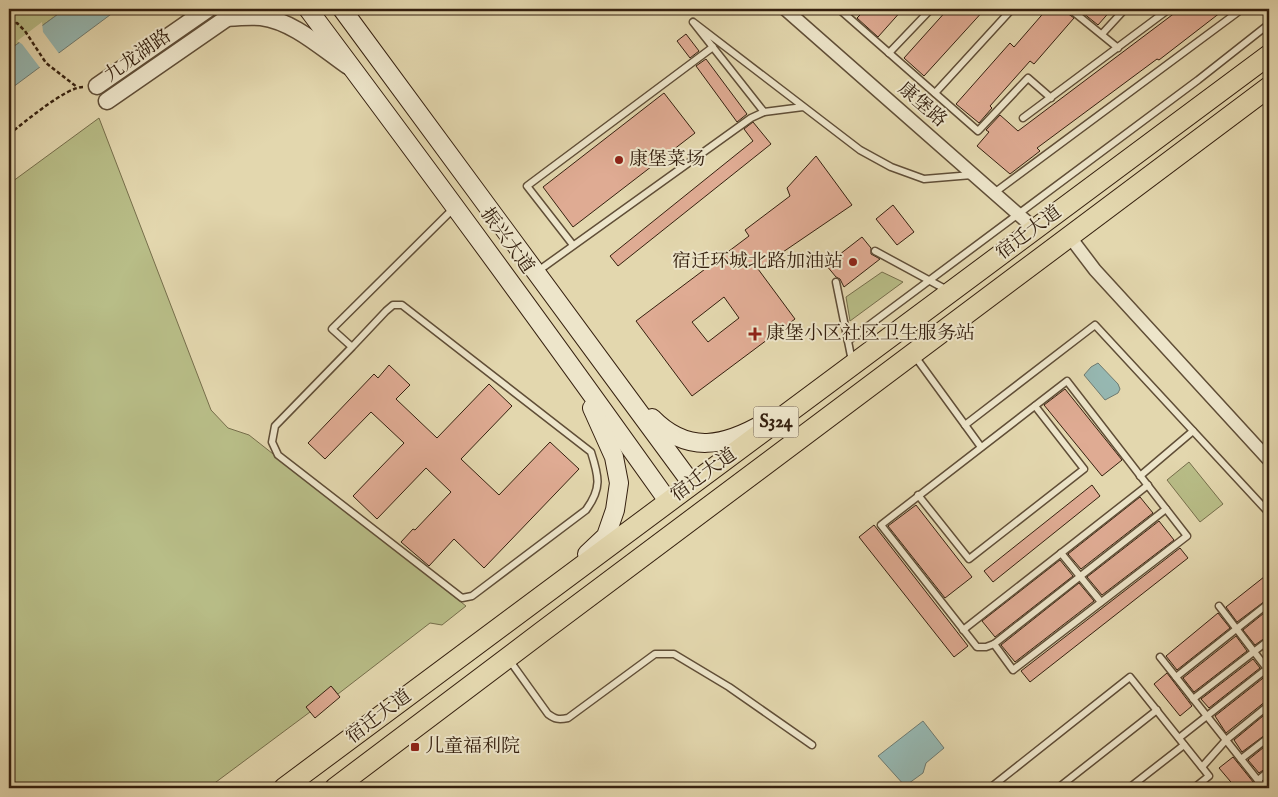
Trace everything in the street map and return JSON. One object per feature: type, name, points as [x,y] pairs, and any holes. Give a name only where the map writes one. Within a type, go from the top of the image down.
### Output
[{"type":"main road","name":"振兴大道","points":[[308,9],[456,206],[570,362],[668,501]]},
{"type":"main road","name":"振兴大道","points":[[342,9],[692,484]]},
{"type":"main road","name":"宿迁大道","points":[[284,788],[1269,55]]},
{"type":"main road","name":"宿迁大道","points":[[335,788],[1269,88]]},
{"type":"main road","points":[[595,352],[653,419],[666,431],[691,442],[708,444],[726,441],[758,427],[812,395]]},
{"type":"main road","points":[[552,588],[606,536],[615,510],[619,483],[614,457],[570,362]]},
{"type":"street","name":"九龙湖路","points":[[98,86],[195,15],[208,9]]},
{"type":"street","name":"九龙湖路","points":[[107,101],[240,9]]},
{"type":"street","points":[[352,9],[371,48]]},
{"type":"street","name":"康堡路","points":[[785,9],[1035,229]]},
{"type":"street","points":[[226,18],[263,18],[283,24],[307,37],[354,70]]},
{"type":"street","points":[[1070,237],[1095,270],[1269,460]]},
{"type":"lane","points":[[840,9],[978,131],[1028,78],[1051,98]]},
{"type":"lane","points":[[889,53],[931,9]]},
{"type":"lane","points":[[935,93],[1012,9]]},
{"type":"lane","points":[[1070,9],[1118,48]]},
{"type":"lane","points":[[1102,34],[1125,9]]},
{"type":"lane","points":[[1023,118],[1169,9]]},
{"type":"lane","points":[[994,193],[1242,9]]},
{"type":"lane","points":[[764,112],[693,22],[860,150],[891,167],[924,179],[974,175]]},
{"type":"lane","points":[[848,341],[1198,80],[1269,24]]},
{"type":"lane","points":[[573,245],[527,186],[714,47]]},
{"type":"lane","points":[[536,272],[751,118],[764,112],[802,107]]},
{"type":"lane","points":[[352,347],[332,329],[456,206]]},
{"type":"lane","points":[[876,250],[951,292]]},
{"type":"lane","points":[[836,282],[852,365]]},
{"type":"lane","points":[[393,305],[402,305],[591,452],[598,478],[595,498],[586,510],[540,545],[472,596],[462,598],[278,455],[272,442],[275,426],[352,347],[386,310],[393,305]]},
{"type":"lane","points":[[965,425],[1096,325],[1269,513]]},
{"type":"lane","points":[[914,354],[981,447]]},
{"type":"lane","points":[[994,644],[1013,670],[1187,536],[1166,509],[1148,486],[1140,476],[1067,382],[881,524],[977,647],[986,648],[994,644],[1166,509]]},
{"type":"lane","points":[[918,495],[968,559],[1084,469],[1035,406]]},
{"type":"lane","points":[[1140,476],[1193,431]]},
{"type":"lane","points":[[963,630],[1148,486]]},
{"type":"lane","points":[[1061,553],[1101,602]]},
{"type":"lane","points":[[1176,677],[1269,603]]},
{"type":"lane","points":[[1179,738],[1269,669],[1219,606]]},
{"type":"lane","points":[[1193,699],[1269,640]]},
{"type":"lane","points":[[508,658],[548,714],[556,720],[568,718],[655,654],[674,654],[728,687],[812,745]]},
{"type":"lane","points":[[1160,657],[1264,788]]},
{"type":"lane","points":[[990,788],[1130,677],[1209,776],[1194,788]]},
{"type":"lane","points":[[1202,768],[1226,740],[1269,705]]},
{"type":"lane","points":[[1058,788],[1157,710]]},
{"type":"lane","points":[[1241,759],[1269,737]]},
{"type":"lane","points":[[1129,788],[1184,745]]},
{"type":"lane","points":[[1258,780],[1269,771]]},
{"type":"path","points":[[9,24],[17,23],[25,31],[46,63],[77,87]]},
{"type":"path","points":[[9,134],[77,87],[98,86]]},
{"type":"green space","points":[[9,9],[65,9],[9,50]]},
{"type":"green space","points":[[99,118],[211,410],[228,428],[249,435],[466,606],[442,625],[430,623],[338,694],[331,686],[310,712],[208,788],[9,788],[9,184]]},
{"type":"green space","points":[[882,272],[903,282],[850,321],[846,297]]},
{"type":"green space","points":[[1189,462],[1223,504],[1200,522],[1167,480]]},
{"type":"water","points":[[65,9],[118,9],[9,90],[9,50]]},
{"type":"water","points":[[1098,363],[1118,384],[1120,389],[1118,393],[1105,400],[1084,375],[1091,367]]},
{"type":"water","points":[[923,721],[944,748],[926,763],[923,773],[905,786],[878,756]]},
{"type":"pier","points":[[42,22],[43,32],[60,55],[41,69],[22,44],[17,41]]},
{"type":"building","points":[[866,9],[903,9],[878,37],[857,18]]},
{"type":"building","points":[[948,9],[985,9],[924,76],[904,58]]},
{"type":"building","points":[[1047,9],[1065,9],[1074,18],[1034,64],[1030,61],[990,106],[992,108],[979,123],[956,104],[1010,43],[1014,47]]},
{"type":"building","points":[[1078,9],[1112,9],[1098,25]]},
{"type":"building","points":[[1180,9],[1225,9],[1159,60],[1157,59],[1037,148],[1040,151],[1010,174],[977,146],[989,132],[986,130],[1000,115],[1018,131]]},
{"type":"building","points":[[686,34],[699,51],[690,58],[677,41]]},
{"type":"building","points":[[706,59],[747,114],[737,122],[696,66]]},
{"type":"building","name":"康堡菜场","points":[[664,93],[695,133],[573,227],[543,187]]},
{"type":"building","points":[[753,122],[771,144],[618,266],[610,256],[753,141],[744,129]]},
{"type":"building","points":[[816,156],[852,205],[758,269],[795,319],[692,396],[636,321],[749,236],[745,230],[790,196],[787,188]],"holes":[[[724,297],[739,318],[708,342],[692,322]]]},
{"type":"building","points":[[893,205],[914,232],[897,245],[876,219]]},
{"type":"building","name":"宿迁环城北路加油站","points":[[862,237],[871,248],[871,254],[880,259],[844,287],[840,279],[826,265]]},
{"type":"building","points":[[389,365],[410,385],[396,399],[437,438],[489,384],[512,406],[461,459],[499,495],[550,442],[579,469],[484,568],[454,539],[429,566],[401,542],[451,492],[426,468],[377,519],[353,496],[404,443],[371,412],[325,459],[308,443],[374,374],[378,378]]},
{"type":"building","points":[[1065,389],[1122,460],[1102,476],[1044,405]]},
{"type":"building","points":[[1092,485],[1100,496],[993,582],[984,571]]},
{"type":"building","points":[[1140,497],[1153,513],[1081,569],[1068,554]]},
{"type":"building","points":[[916,505],[972,577],[945,598],[888,526]]},
{"type":"building","points":[[1159,521],[1174,540],[1102,595],[1087,577]]},
{"type":"building","points":[[874,525],[968,646],[954,657],[859,537]]},
{"type":"building","points":[[1180,548],[1188,558],[1030,682],[1021,671]]},
{"type":"building","points":[[1060,560],[1073,576],[995,637],[982,621]]},
{"type":"building","points":[[1269,573],[1269,598],[1237,622],[1226,607]]},
{"type":"building","points":[[1079,583],[1094,601],[1015,662],[1001,645]]},
{"type":"building","points":[[1269,609],[1269,635],[1255,645],[1243,630]]},
{"type":"building","points":[[1218,613],[1230,628],[1177,670],[1166,656]]},
{"type":"building","points":[[1236,636],[1247,651],[1194,692],[1183,678]]},
{"type":"building","points":[[1253,659],[1260,668],[1209,708],[1201,699]]},
{"type":"building","points":[[1167,673],[1192,706],[1180,716],[1154,684]]},
{"type":"building","points":[[1269,675],[1269,700],[1226,733],[1215,716]]},
{"type":"building","points":[[331,686],[340,697],[315,718],[306,707]]},
{"type":"building","points":[[1269,711],[1269,732],[1242,752],[1234,740]]},
{"type":"building","points":[[1269,743],[1269,766],[1259,773],[1248,760]]},
{"type":"building","points":[[1233,757],[1258,788],[1236,788],[1219,768]]},
{"type":"place","name":"康堡菜场","points":[[619,160]]},
{"type":"place","name":"宿迁环城北路加油站","points":[[853,262]]},
{"type":"place","name":"康堡小区社区卫生服务站","points":[[755,334]]},
{"type":"place","name":"儿童福利院","points":[[415,747]]}]
